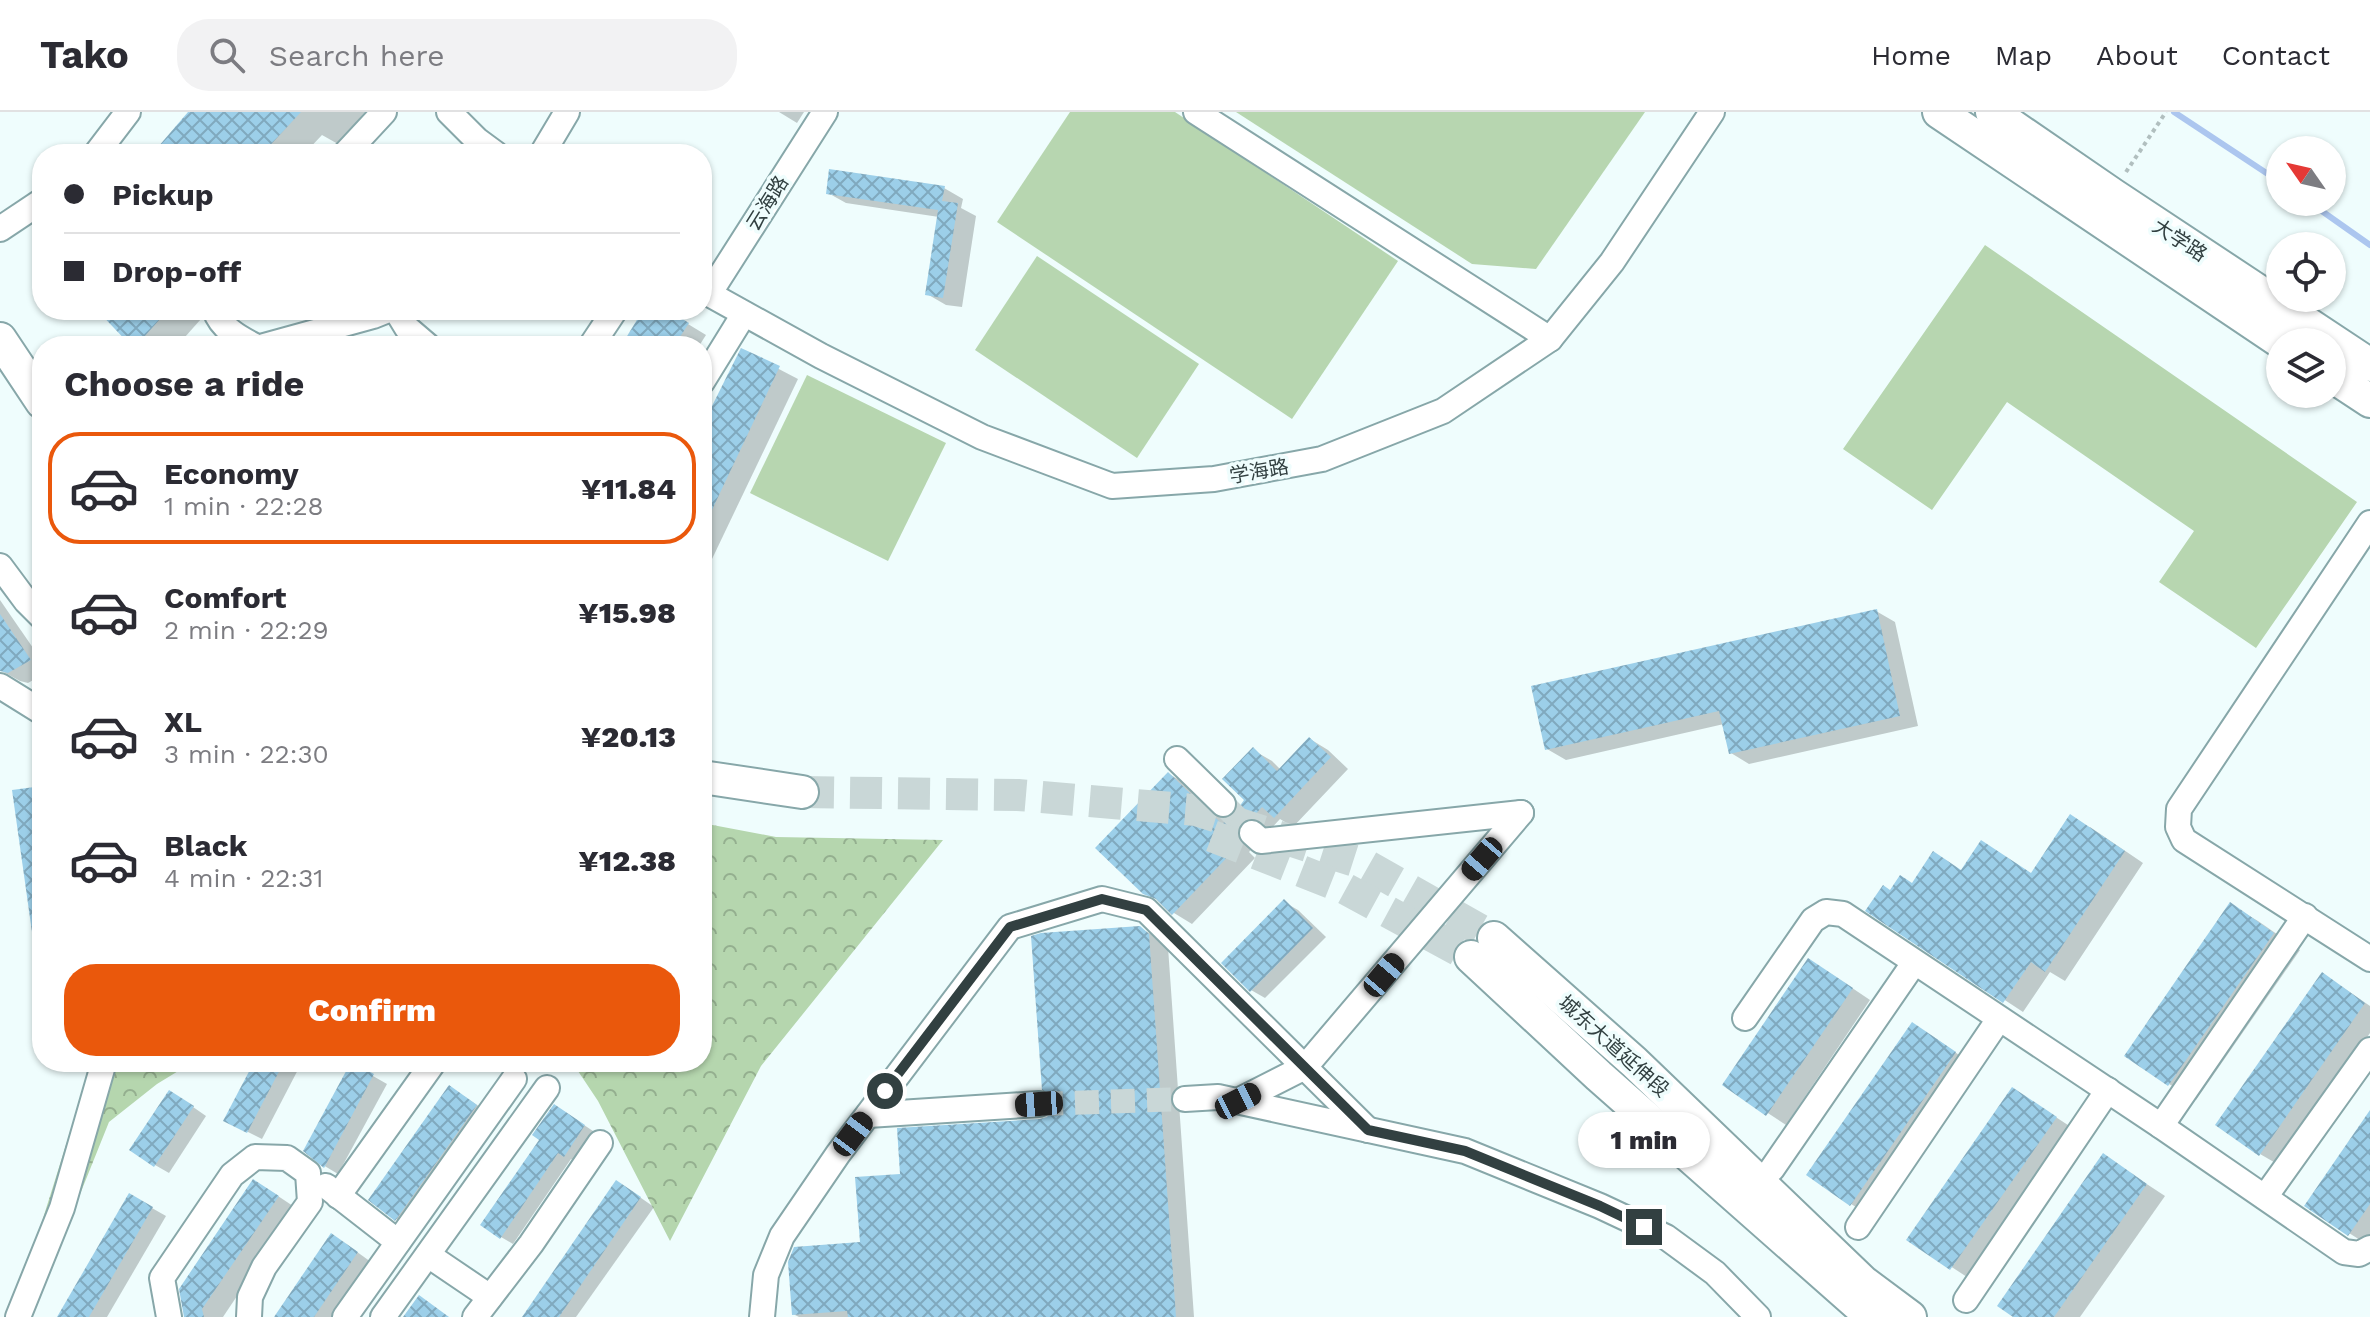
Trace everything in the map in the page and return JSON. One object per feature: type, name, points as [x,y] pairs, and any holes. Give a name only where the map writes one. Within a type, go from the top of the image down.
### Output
[{"type":"main road","name":"大学路","points":[[1939,112],[2266,332]]},
{"type":"main road","name":"大学路","points":[[1992,112],[2370,365]]},
{"type":"main road","points":[[0,339],[32,387]]},
{"type":"main road","points":[[0,355],[32,401]]},
{"type":"main road","points":[[2346,385],[2370,401]]},
{"type":"main road","points":[[712,779],[797,800],[712,794]]},
{"type":"main road","name":"城东大道延伸段","points":[[1872,1317],[1623,1097],[1482,948],[1634,1062],[1863,1282],[1910,1317]]},
{"type":"street","points":[[104,144],[128,112]]},
{"type":"street","points":[[354,144],[384,112]]},
{"type":"street","points":[[449,112],[482,144]]},
{"type":"street","points":[[548,144],[567,112]]},
{"type":"street","name":"云海路","points":[[712,283],[825,112]]},
{"type":"street","points":[[1196,112],[1550,339]]},
{"type":"street","name":"学海路","points":[[712,295],[821,356],[982,437],[1112,486],[1214,479],[1322,459],[1443,411],[1550,339],[1612,262],[1712,112]]},
{"type":"street","points":[[0,229],[32,208]]},
{"type":"street","points":[[712,366],[744,314]]},
{"type":"street","points":[[220,320],[234,336]]},
{"type":"street","points":[[300,336],[358,320]]},
{"type":"street","points":[[402,320],[416,336]]},
{"type":"street","points":[[2370,523],[2179,809],[2178,827],[2184,840],[2370,959]]},
{"type":"street","points":[[0,566],[32,607]]},
{"type":"street","points":[[0,686],[32,702]]},
{"type":"street","points":[[1177,759],[1223,804]]},
{"type":"street","points":[[1238,1101],[1305,1067],[1521,813],[1261,841],[1252,833]]},
{"type":"street","points":[[762,1317],[766,1275],[782,1236],[838,1154],[1010,927],[1102,899],[1146,910],[1368,1130]]},
{"type":"street","points":[[1745,1018],[1813,920],[1826,912],[1843,914],[2344,1252],[2359,1254],[2370,1248]]},
{"type":"street","points":[[2161,1126],[2305,916]]},
{"type":"street","points":[[1772,1169],[1914,963]]},
{"type":"street","points":[[1858,1227],[1999,1019]]},
{"type":"street","points":[[2265,1197],[2370,1050]]},
{"type":"street","points":[[18,1317],[62,1208],[101,1072]]},
{"type":"street","points":[[338,1196],[427,1072]]},
{"type":"street","points":[[345,1317],[514,1079]]},
{"type":"street","points":[[383,1317],[547,1088]]},
{"type":"street","points":[[1966,1300],[2108,1090]]},
{"type":"street","points":[[1185,1099],[1218,1097],[1465,1151],[1600,1206],[1666,1237],[1715,1273],[1758,1317]]},
{"type":"street","points":[[868,1115],[1039,1104]]},
{"type":"street","points":[[475,1317],[531,1244],[600,1143]]},
{"type":"street","points":[[169,1317],[162,1278],[232,1175],[255,1157],[287,1158],[398,1242]]},
{"type":"street","points":[[249,1317],[250,1297],[264,1267],[310,1202],[308,1173]]},
{"type":"street","points":[[428,1255],[490,1297]]},
{"type":"path","points":[[2129,168],[2166,112]]},
{"type":"green space","points":[[1070,112],[1175,112],[1398,261],[1292,419],[997,222]]},
{"type":"green space","points":[[1236,112],[1645,112],[1536,269],[1472,264]]},
{"type":"green space","points":[[1985,245],[2357,502],[2256,648],[2159,582],[2194,531],[2007,402],[1932,510],[1843,449]]},
{"type":"green space","points":[[1037,256],[1199,364],[1137,458],[975,350]]},
{"type":"green space","points":[[807,375],[946,443],[888,561],[750,493]]},
{"type":"green space","points":[[712,825],[776,837],[943,840],[761,1066],[670,1241],[598,1101],[579,1072],[712,1072]]},
{"type":"green space","points":[[89,1072],[177,1072],[109,1122],[54,1259],[34,1247]]},
{"type":"building","points":[[188,112],[301,112],[271,144],[161,144]]},
{"type":"building","points":[[829,169],[945,186],[942,201],[958,203],[943,298],[925,295],[938,210],[826,194]]},
{"type":"building","points":[[106,320],[159,320],[145,336],[122,336]]},
{"type":"building","points":[[637,320],[684,320],[689,323],[681,336],[627,336]]},
{"type":"building","points":[[741,348],[780,366],[712,510],[712,406]]},
{"type":"building","points":[[1877,609],[1900,716],[1729,754],[1719,711],[1545,750],[1531,686]]},
{"type":"building","points":[[0,614],[31,660],[8,673],[0,671]]},
{"type":"building","points":[[1309,737],[1331,757],[1274,818],[1262,807],[1252,818],[1241,823],[1231,840],[1238,846],[1172,915],[1156,899],[1143,894],[1095,848],[1168,772],[1222,824],[1244,800],[1222,779],[1253,747],[1277,771]]},
{"type":"building","points":[[32,787],[32,932],[12,790]]},
{"type":"building","points":[[2070,814],[2125,851],[2045,972],[2031,962],[2003,1003],[1865,911],[1883,885],[1890,890],[1900,875],[1912,883],[1933,851],[1961,870],[1981,840],[2031,873]]},
{"type":"building","points":[[1284,899],[1313,928],[1250,992],[1221,963]]},
{"type":"building","points":[[2230,902],[2274,933],[2168,1086],[2124,1056]]},
{"type":"building","points":[[1140,926],[1149,934],[1176,1317],[848,1317],[847,1311],[792,1315],[788,1262],[794,1247],[860,1242],[855,1177],[900,1174],[897,1128],[1040,1119],[1052,1111],[1052,1096],[1042,1090],[1031,936]]},
{"type":"building","points":[[1808,958],[1853,988],[1766,1116],[1722,1085]]},
{"type":"building","points":[[2322,972],[2365,1003],[2259,1156],[2215,1125]]},
{"type":"building","points":[[1912,1022],[1956,1052],[1850,1206],[1806,1175]]},
{"type":"building","points":[[249,1072],[279,1072],[247,1133],[223,1121]]},
{"type":"building","points":[[346,1072],[374,1074],[324,1168],[303,1151]]},
{"type":"building","points":[[449,1085],[477,1105],[395,1221],[368,1200]]},
{"type":"building","points":[[2012,1087],[2057,1117],[1950,1270],[1906,1240]]},
{"type":"building","points":[[169,1090],[194,1106],[154,1167],[129,1150]]},
{"type":"building","points":[[554,1104],[585,1125],[564,1157],[558,1153],[500,1239],[480,1225],[539,1140],[532,1135]]},
{"type":"building","points":[[2370,1110],[2370,1204],[2348,1236],[2304,1206]]},
{"type":"building","points":[[2103,1153],[2147,1184],[2054,1317],[2013,1317],[1997,1306]]},
{"type":"building","points":[[253,1179],[279,1196],[202,1309],[204,1317],[184,1317],[179,1289]]},
{"type":"building","points":[[616,1180],[641,1197],[559,1317],[522,1317]]},
{"type":"building","points":[[129,1193],[153,1207],[89,1317],[57,1317]]},
{"type":"building","points":[[331,1233],[358,1252],[314,1317],[274,1317]]},
{"type":"building","points":[[419,1295],[449,1317],[403,1317]]},
{"type":"waterway","points":[[2174,112],[2266,173]]},
{"type":"waterway","points":[[2329,216],[2370,245]]},
{"type":"tunnel","points":[[802,792],[1018,795],[1196,810],[1364,864],[1494,938]]},
{"type":"tunnel","points":[[1223,804],[1252,833]]},
{"type":"tunnel","points":[[1212,836],[1344,888],[1471,957]]},
{"type":"tunnel","points":[[1039,1104],[1185,1099]]},
{"type":"route","points":[[885,1091],[1010,927],[1102,899],[1146,910],[1368,1130],[1465,1151],[1644,1227]]}]
